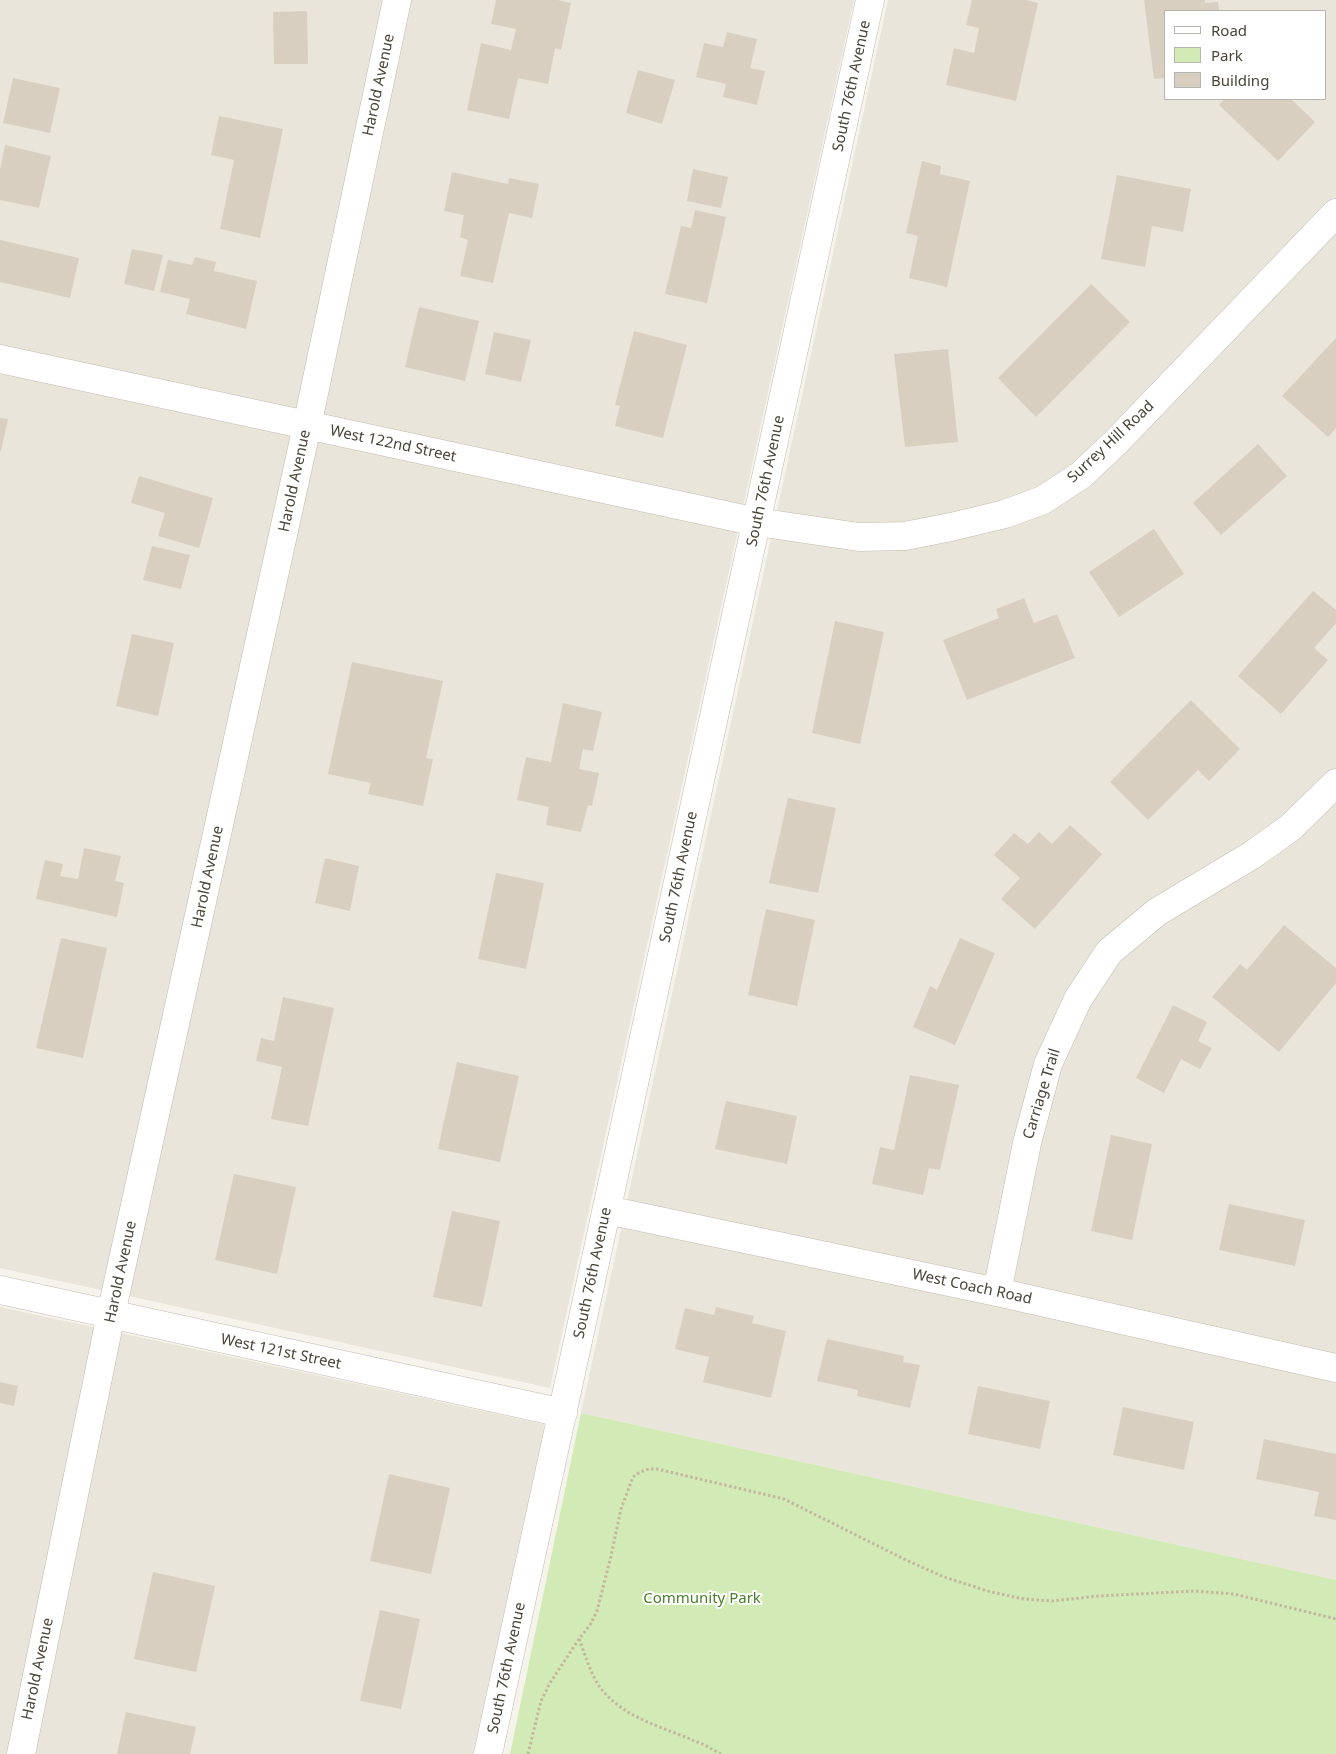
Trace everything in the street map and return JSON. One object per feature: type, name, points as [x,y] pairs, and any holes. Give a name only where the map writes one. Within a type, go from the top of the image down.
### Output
[{"type":"street","name":"Harold Avenue","points":[[20,1754],[111,1314],[307,426],[397,0]]},
{"type":"street","name":"South 76th Avenue","points":[[488,1754],[870,0]]},
{"type":"street","name":"Surrey Hill Road","points":[[757,522],[859,537],[905,536],[1005,514],[1043,500],[1081,475],[1116,442],[1336,213]]},
{"type":"street","name":"West 122nd Street","points":[[0,359],[757,522]]},
{"type":"street","name":"Carriage Trail","points":[[997,1292],[1027,1142],[1048,1064],[1078,999],[1109,952],[1157,912],[1252,855],[1290,828],[1336,783]]},
{"type":"street","name":"West Coach Road","points":[[607,1210],[997,1292],[1336,1368]]},
{"type":"street","name":"West 121st Street","points":[[0,1290],[563,1413]]},
{"type":"path","points":[[528,1754],[541,1701],[550,1683],[590,1625],[597,1611],[627,1490],[633,1477],[649,1468],[784,1499],[906,1560],[944,1577],[991,1592],[1024,1598],[1052,1600],[1194,1591],[1234,1594],[1336,1619]]},
{"type":"path","points":[[579,1639],[592,1672],[603,1690],[616,1704],[648,1722],[699,1742],[721,1754]]},
{"type":"shaded area","points":[[0,0],[854,0],[550,1388],[0,1268]]},
{"type":"shaded area","points":[[888,0],[1336,0],[1336,1580],[581,1413]]},
{"type":"shaded area","points":[[0,1307],[547,1425],[473,1754],[0,1754]]},
{"type":"green space","name":"Community Park","points":[[581,1413],[1336,1580],[1336,1754],[510,1754]]},
{"type":"building","points":[[496,0],[558,0],[571,3],[561,50],[555,48],[548,84],[518,78],[509,119],[467,110],[481,43],[511,50],[516,29],[491,24]]},
{"type":"building","points":[[972,0],[1026,0],[1038,3],[1016,101],[946,85],[954,48],[974,53],[979,28],[966,25]]},
{"type":"building","points":[[1144,0],[1205,0],[1205,3],[1218,2],[1219,10],[1164,10],[1164,78],[1154,79]]},
{"type":"building","points":[[307,11],[308,64],[274,64],[273,12]]},
{"type":"building","points":[[727,32],[757,39],[750,68],[765,71],[757,105],[723,97],[726,84],[696,77],[704,43],[723,47]]},
{"type":"building","points":[[638,70],[675,80],[662,124],[626,113]]},
{"type":"building","points":[[13,78],[60,88],[50,133],[3,123]]},
{"type":"building","points":[[1224,100],[1292,100],[1315,122],[1278,161],[1219,105]]},
{"type":"building","points":[[219,116],[283,129],[260,238],[220,229],[234,160],[211,155]]},
{"type":"building","points":[[5,145],[51,156],[39,208],[0,200],[0,170]]},
{"type":"building","points":[[922,161],[941,166],[940,174],[970,181],[947,287],[909,278],[918,236],[906,233]]},
{"type":"building","points":[[693,169],[728,177],[721,208],[687,201]]},
{"type":"building","points":[[452,172],[508,184],[509,178],[539,184],[532,218],[509,213],[493,283],[460,276],[468,240],[460,237],[464,215],[444,211]]},
{"type":"building","points":[[1117,175],[1191,189],[1183,232],[1152,226],[1145,267],[1101,259]]},
{"type":"building","points":[[695,210],[726,217],[707,303],[665,294],[681,226],[691,228]]},
{"type":"building","points":[[0,240],[79,258],[70,298],[0,282]]},
{"type":"building","points":[[132,249],[163,255],[154,291],[124,284]]},
{"type":"building","points":[[195,257],[216,262],[214,271],[257,281],[246,329],[186,314],[190,299],[160,292],[168,260],[192,265]]},
{"type":"building","points":[[1091,284],[1130,322],[1036,417],[998,378]]},
{"type":"building","points":[[419,307],[479,321],[465,381],[405,367]]},
{"type":"building","points":[[634,331],[687,345],[663,438],[615,426],[620,406],[615,405]]},
{"type":"building","points":[[494,332],[531,340],[521,382],[485,374]]},
{"type":"building","points":[[1336,338],[1336,428],[1328,437],[1282,396]]},
{"type":"building","points":[[948,349],[958,442],[905,447],[894,354]]},
{"type":"building","points":[[0,418],[8,419],[1,451],[0,451]]},
{"type":"building","points":[[1258,444],[1287,476],[1221,535],[1193,503]]},
{"type":"building","points":[[139,476],[213,498],[199,548],[158,536],[165,513],[131,503]]},
{"type":"building","points":[[1154,529],[1184,574],[1119,617],[1089,572]]},
{"type":"building","points":[[152,546],[190,555],[181,589],[143,580]]},
{"type":"building","points":[[1313,591],[1336,610],[1336,623],[1314,648],[1328,660],[1281,714],[1238,676]]},
{"type":"building","points":[[1024,598],[1034,623],[1057,614],[1075,658],[967,700],[943,640],[999,618],[996,609]]},
{"type":"building","points":[[835,621],[884,632],[860,744],[812,733]]},
{"type":"building","points":[[132,634],[174,643],[158,716],[116,706]]},
{"type":"building","points":[[352,662],[443,681],[426,758],[433,759],[423,806],[368,794],[371,783],[328,774]]},
{"type":"building","points":[[1191,700],[1240,749],[1209,781],[1198,770],[1148,820],[1110,782]]},
{"type":"building","points":[[563,703],[602,712],[593,751],[583,749],[579,769],[599,773],[592,806],[588,805],[581,832],[546,825],[549,807],[517,800],[526,757],[551,762]]},
{"type":"building","points":[[788,798],[836,808],[818,893],[769,883]]},
{"type":"building","points":[[1070,825],[1102,854],[1035,929],[1001,899],[1020,878],[994,855],[1014,833],[1028,844],[1039,832],[1052,844]]},
{"type":"building","points":[[84,848],[121,856],[115,881],[124,883],[117,917],[36,899],[45,860],[63,864],[60,876],[78,879]]},
{"type":"building","points":[[325,858],[359,866],[350,911],[315,903]]},
{"type":"building","points":[[496,873],[544,883],[526,969],[478,959]]},
{"type":"building","points":[[766,909],[815,920],[797,1006],[748,995]]},
{"type":"building","points":[[1284,925],[1336,968],[1336,983],[1279,1052],[1212,997],[1240,964],[1247,970]]},
{"type":"building","points":[[61,938],[107,948],[83,1058],[36,1048]]},
{"type":"building","points":[[960,938],[995,953],[955,1045],[913,1027],[930,986],[937,990]]},
{"type":"building","points":[[283,997],[334,1008],[308,1126],[271,1119],[282,1067],[256,1061],[261,1038],[274,1041]]},
{"type":"building","points":[[1173,1005],[1207,1022],[1198,1041],[1212,1048],[1200,1069],[1181,1059],[1164,1093],[1136,1078]]},
{"type":"building","points":[[457,1062],[519,1076],[500,1162],[438,1149]]},
{"type":"building","points":[[910,1075],[959,1085],[940,1170],[929,1168],[923,1195],[872,1184],[880,1147],[894,1150]]},
{"type":"building","points":[[726,1101],[797,1116],[787,1164],[715,1149]]},
{"type":"building","points":[[1111,1135],[1152,1144],[1132,1240],[1091,1231]]},
{"type":"building","points":[[234,1174],[296,1187],[277,1274],[215,1260]]},
{"type":"building","points":[[1229,1204],[1305,1220],[1295,1266],[1219,1250]]},
{"type":"building","points":[[452,1211],[500,1221],[482,1307],[433,1297]]},
{"type":"building","points":[[716,1307],[754,1316],[752,1323],[786,1331],[771,1398],[703,1382],[709,1357],[675,1349],[685,1308],[714,1315]]},
{"type":"building","points":[[827,1339],[904,1356],[903,1362],[920,1365],[910,1408],[857,1396],[858,1390],[817,1381]]},
{"type":"building","points":[[0,1382],[18,1386],[14,1406],[0,1403]]},
{"type":"building","points":[[978,1386],[1050,1401],[1040,1449],[968,1434]]},
{"type":"building","points":[[1123,1407],[1194,1422],[1184,1470],[1113,1455]]},
{"type":"building","points":[[1264,1439],[1336,1454],[1336,1520],[1314,1516],[1319,1492],[1256,1479]]},
{"type":"building","points":[[389,1474],[450,1488],[431,1574],[370,1561]]},
{"type":"building","points":[[153,1572],[215,1586],[196,1672],[134,1659]]},
{"type":"building","points":[[380,1610],[420,1619],[401,1709],[360,1701]]},
{"type":"building","points":[[126,1712],[196,1727],[190,1754],[117,1754]]}]
